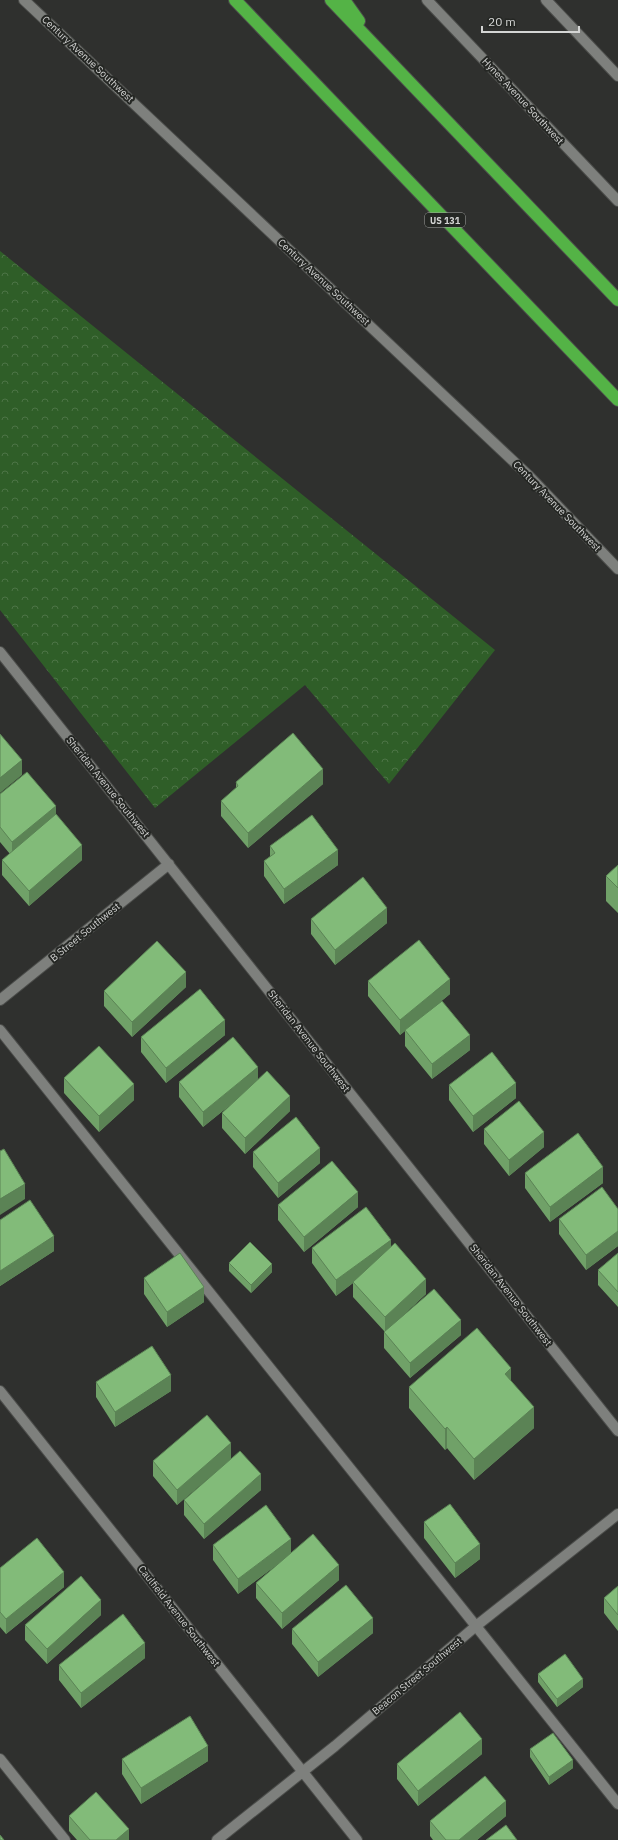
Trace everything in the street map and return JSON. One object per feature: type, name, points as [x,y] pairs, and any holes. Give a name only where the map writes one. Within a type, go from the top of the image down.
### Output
[{"type":"highway","name":"US 131","points":[[235,0],[618,400]]},
{"type":"highway","points":[[331,0],[618,300]]},
{"type":"highway","points":[[344,0],[392,65]]},
{"type":"street","name":"Century Avenue Southwest","points":[[24,0],[522,469],[618,569]]},
{"type":"street","name":"Hynes Avenue Southwest","points":[[427,0],[618,201]]},
{"type":"street","points":[[546,0],[618,76]]},
{"type":"street","name":"Sheridan Avenue Southwest","points":[[0,652],[618,1431]]},
{"type":"street","name":"B Street Southwest","points":[[0,1000],[169,864]]},
{"type":"street","points":[[0,1030],[618,1804]]},
{"type":"street","name":"Caulfield Avenue Southwest","points":[[0,1391],[357,1840]]},
{"type":"street","name":"Beacon Street Southwest","points":[[217,1840],[303,1772],[476,1626],[618,1514]]},
{"type":"street","points":[[0,1759],[65,1840]]},
{"type":"green space","points":[[0,251],[495,650],[389,784],[305,685],[155,808],[0,610]]},
{"type":"building","points":[[293,733],[323,769],[248,833],[221,801],[238,786],[236,782]]},
{"type":"building","points":[[0,734],[22,760],[0,778]]},
{"type":"building","points":[[27,772],[56,806],[12,842],[0,827],[0,794]]},
{"type":"building","points":[[56,814],[82,845],[29,891],[2,860]]},
{"type":"building","points":[[312,815],[338,850],[284,889],[264,861],[275,853],[270,846]]},
{"type":"building","points":[[618,865],[618,888],[606,876]]},
{"type":"building","points":[[363,877],[387,908],[335,950],[311,919]]},
{"type":"building","points":[[419,940],[450,979],[400,1020],[368,981]]},
{"type":"building","points":[[157,941],[186,972],[132,1022],[104,991]]},
{"type":"building","points":[[200,989],[225,1020],[166,1068],[141,1037]]},
{"type":"building","points":[[442,1001],[470,1035],[432,1064],[405,1030]]},
{"type":"building","points":[[233,1037],[258,1067],[203,1112],[179,1082]]},
{"type":"building","points":[[99,1046],[134,1084],[99,1116],[64,1078]]},
{"type":"building","points":[[492,1052],[516,1083],[473,1116],[449,1085]]},
{"type":"building","points":[[267,1071],[290,1096],[245,1138],[222,1113]]},
{"type":"building","points":[[519,1101],[544,1132],[509,1160],[484,1129]]},
{"type":"building","points":[[296,1117],[320,1148],[278,1183],[253,1152]]},
{"type":"building","points":[[578,1133],[603,1167],[550,1207],[525,1173]]},
{"type":"building","points":[[4,1149],[25,1184],[0,1199],[0,1151]]},
{"type":"building","points":[[332,1161],[358,1192],[304,1237],[278,1205]]},
{"type":"building","points":[[602,1187],[618,1209],[618,1231],[586,1255],[559,1219]]},
{"type":"building","points":[[30,1200],[54,1236],[0,1271],[0,1220]]},
{"type":"building","points":[[366,1207],[391,1240],[336,1280],[312,1248]]},
{"type":"building","points":[[250,1242],[272,1264],[251,1285],[229,1263]]},
{"type":"building","points":[[395,1243],[426,1279],[385,1317],[353,1282]]},
{"type":"building","points":[[180,1253],[204,1287],[167,1312],[144,1278]]},
{"type":"building","points":[[618,1253],[618,1292],[598,1270]]},
{"type":"building","points":[[434,1289],[461,1320],[410,1363],[384,1332]]},
{"type":"building","points":[[477,1328],[511,1368],[505,1374],[534,1407],[474,1459],[447,1427],[445,1429],[409,1387]]},
{"type":"building","points":[[152,1346],[171,1375],[115,1412],[96,1382]]},
{"type":"building","points":[[207,1415],[231,1443],[177,1490],[153,1461]]},
{"type":"building","points":[[240,1451],[261,1474],[204,1524],[184,1500]]},
{"type":"building","points":[[450,1504],[480,1544],[455,1563],[424,1522]]},
{"type":"building","points":[[266,1505],[291,1539],[238,1579],[213,1545]]},
{"type":"building","points":[[313,1534],[339,1565],[282,1613],[256,1583]]},
{"type":"building","points":[[37,1538],[64,1572],[6,1619],[0,1612],[0,1568]]},
{"type":"building","points":[[81,1576],[101,1600],[47,1649],[25,1625]]},
{"type":"building","points":[[346,1585],[373,1618],[318,1662],[292,1629]]},
{"type":"building","points":[[618,1586],[618,1615],[604,1598]]},
{"type":"building","points":[[123,1614],[145,1643],[81,1693],[59,1665]]},
{"type":"building","points":[[565,1654],[583,1679],[557,1699],[538,1674]]},
{"type":"building","points":[[460,1712],[482,1739],[418,1791],[397,1764]]},
{"type":"building","points":[[190,1716],[208,1746],[141,1788],[122,1759]]},
{"type":"building","points":[[553,1733],[573,1760],[549,1777],[530,1749]]},
{"type":"building","points":[[485,1776],[506,1801],[459,1840],[446,1840],[430,1821]]},
{"type":"building","points":[[96,1792],[129,1829],[116,1840],[90,1840],[69,1816]]},
{"type":"building","points":[[506,1825],[517,1840],[486,1840]]}]
